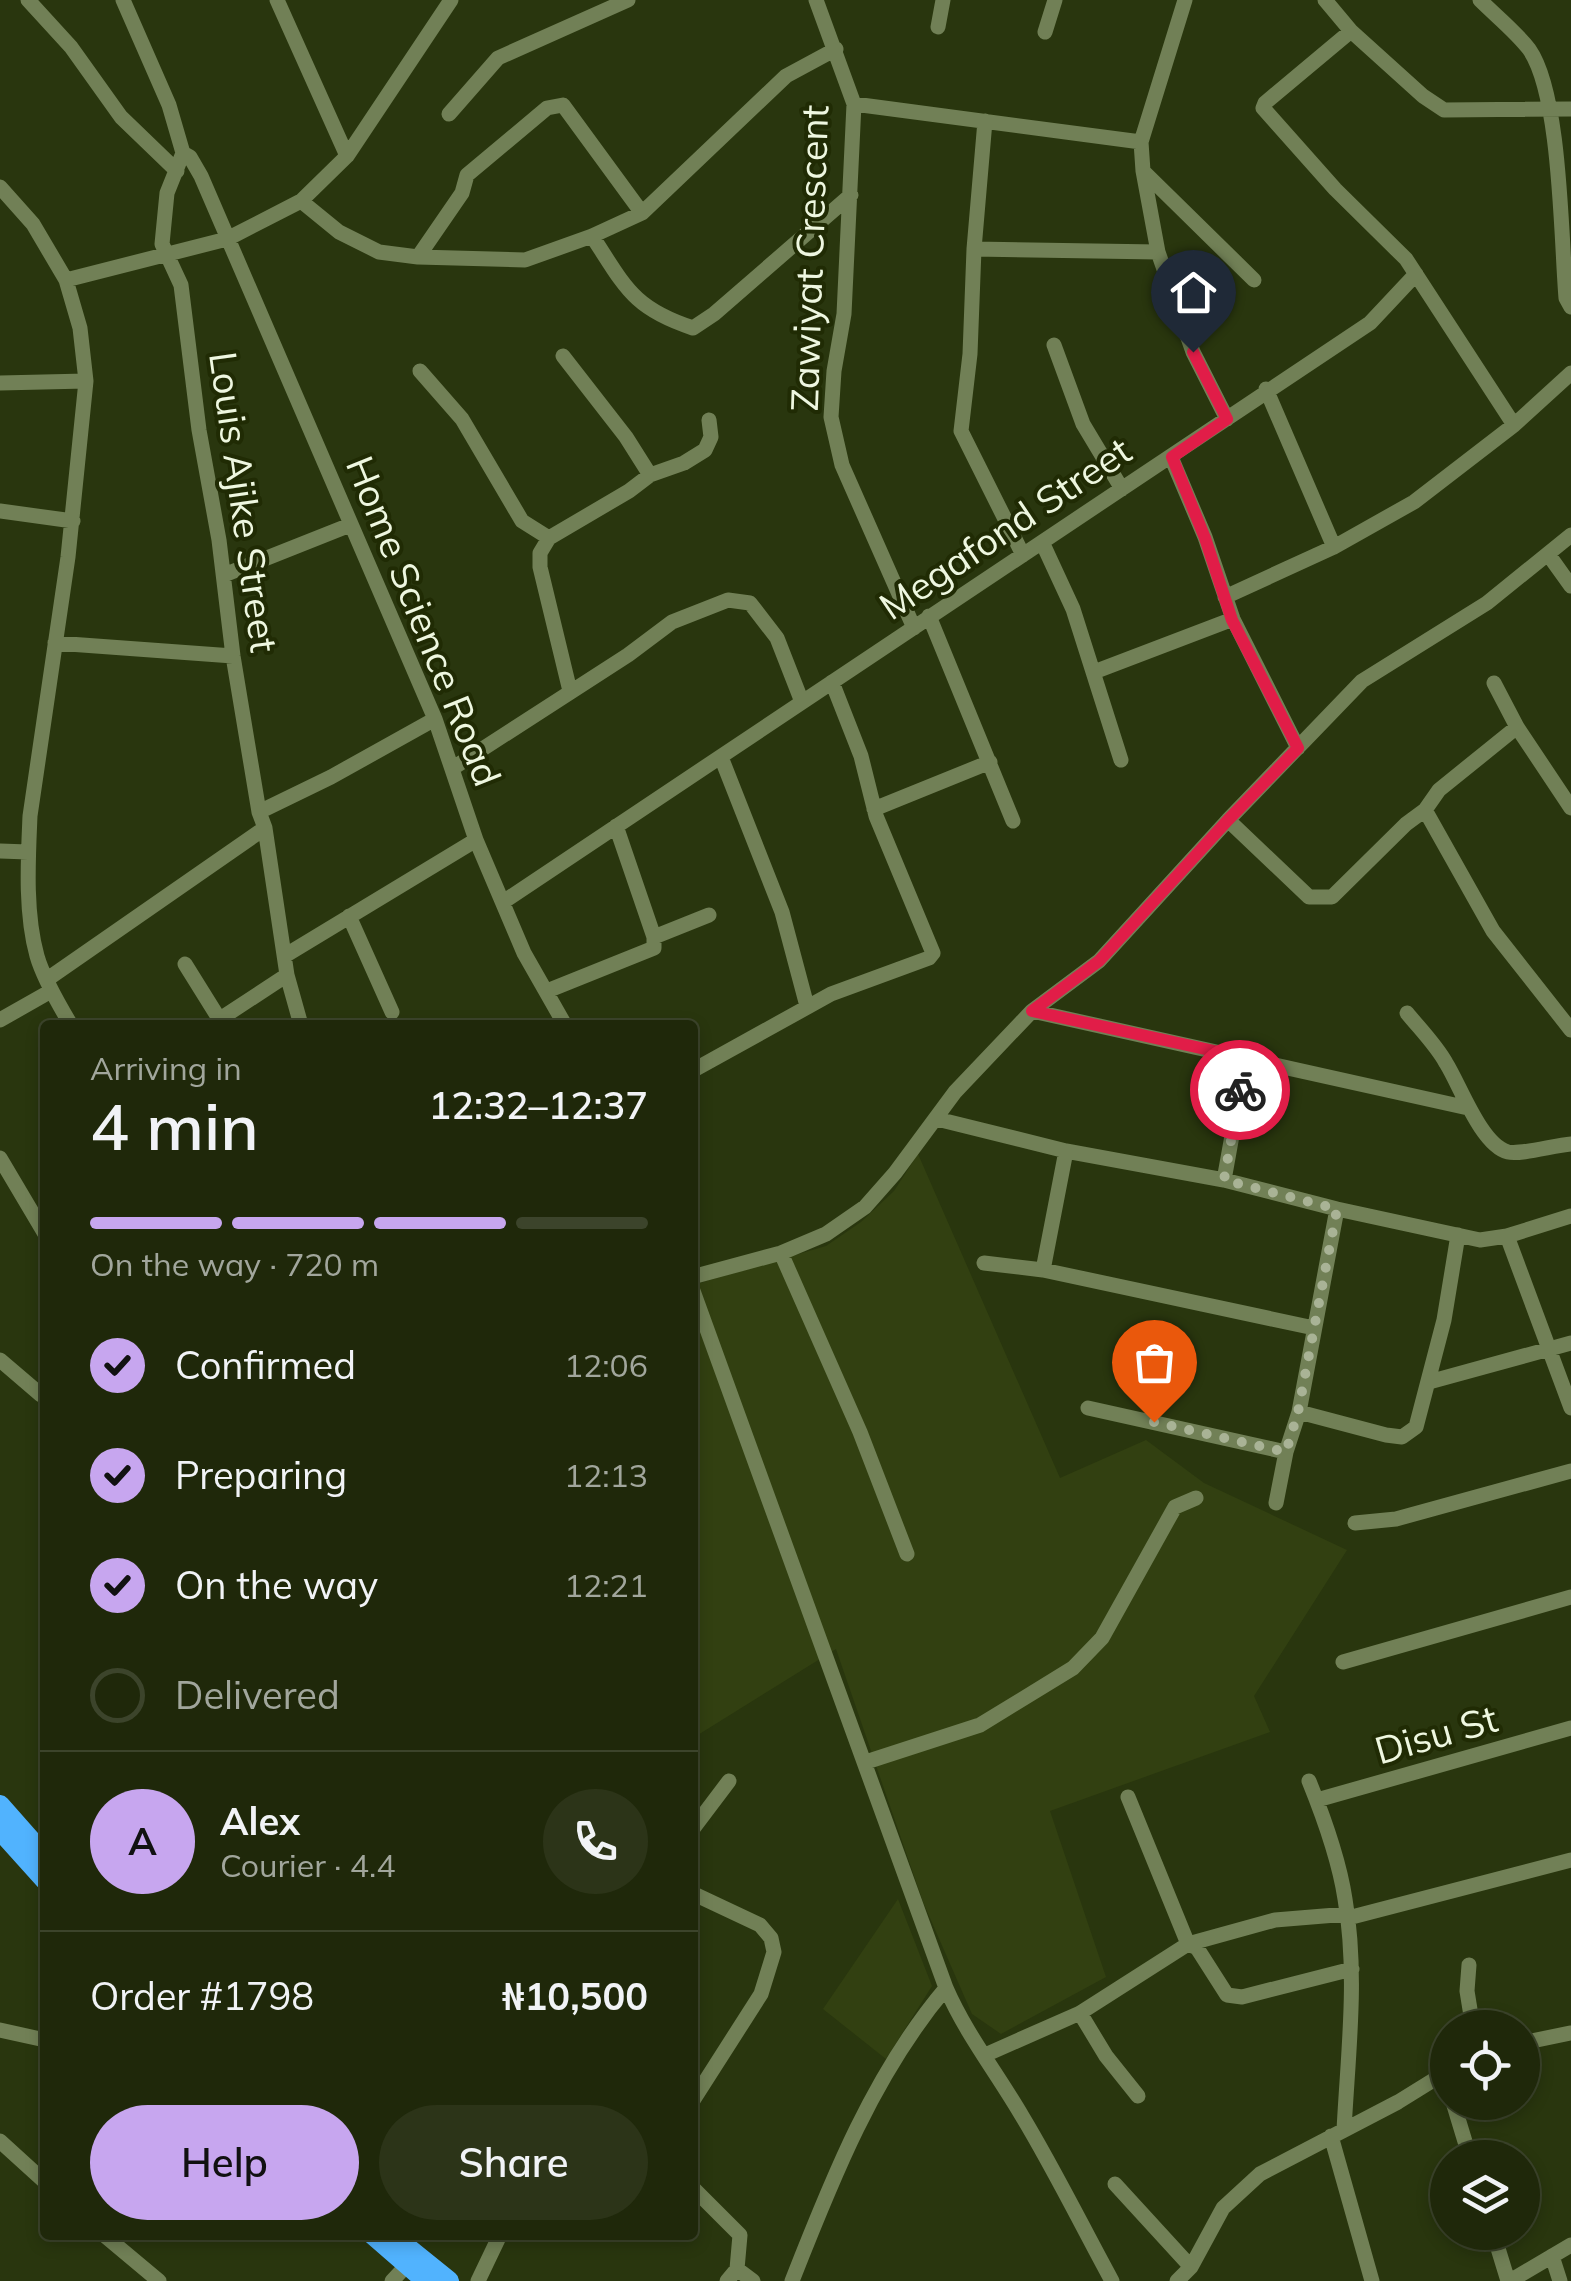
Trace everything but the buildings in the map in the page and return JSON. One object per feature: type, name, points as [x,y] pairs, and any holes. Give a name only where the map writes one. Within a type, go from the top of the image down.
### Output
[{"type":"highway","points":[[0,1804],[40,1850]]},
{"type":"highway","points":[[0,1830],[40,1874]]},
{"type":"highway","points":[[376,2240],[399,2273],[426,2281]]},
{"type":"highway","points":[[398,2240],[448,2281]]},
{"type":"street","points":[[28,0],[70,48],[121,117],[177,171]]},
{"type":"street","points":[[123,0],[176,123],[182,152]]},
{"type":"street","points":[[277,0],[347,156]]},
{"type":"street","points":[[66,280],[227,239],[301,201],[347,156],[451,0]]},
{"type":"street","points":[[449,114],[498,58],[628,0]]},
{"type":"street","name":"Zawiyat Crescent","points":[[816,0],[854,104],[844,314],[831,417],[842,465],[914,628]]},
{"type":"street","points":[[938,27],[943,0]]},
{"type":"street","points":[[1045,32],[1055,0]]},
{"type":"street","points":[[1185,0],[1141,142],[1142,171],[1158,252],[1193,352],[1227,419]]},
{"type":"street","points":[[1326,0],[1352,31],[1444,110],[1571,109]]},
{"type":"street","points":[[1480,0],[1530,51],[1543,80],[1550,110],[1566,298],[1571,307]]},
{"type":"street","points":[[1352,31],[1263,108],[1335,189],[1406,259],[1514,425]]},
{"type":"street","points":[[301,201],[356,242],[379,252],[525,260],[642,213],[786,76],[836,49]]},
{"type":"street","points":[[854,104],[1141,142]]},
{"type":"street","points":[[418,257],[462,193],[467,175],[477,163],[547,108],[563,106],[642,213]]},
{"type":"street","points":[[984,121],[970,354],[961,430],[1023,555]]},
{"type":"street","name":"Louis Ajike Street","points":[[182,152],[168,193],[162,244],[181,284],[199,430],[224,575],[232,656],[287,975],[300,1020]]},
{"type":"street","name":"Home Science Road","points":[[182,152],[190,157],[201,176],[435,718],[476,840],[524,953],[562,1020]]},
{"type":"street","points":[[1142,171],[1254,280]]},
{"type":"street","points":[[0,186],[33,224],[66,280],[80,328],[86,382],[72,522],[28,852],[32,938],[38,962],[68,1020]]},
{"type":"street","points":[[592,236],[631,296],[661,318],[693,328],[851,194]]},
{"type":"street","points":[[974,248],[1158,252]]},
{"type":"street","name":"Megafond Street","points":[[503,902],[1370,323],[1416,274]]},
{"type":"street","points":[[1054,345],[1083,424],[1122,489]]},
{"type":"street","points":[[562,356],[626,437],[650,475]]},
{"type":"street","points":[[420,371],[462,419],[522,520],[548,538]]},
{"type":"street","points":[[1225,597],[1334,547],[1414,502],[1514,425],[1571,373]]},
{"type":"street","points":[[0,383],[86,382]]},
{"type":"street","points":[[1266,390],[1334,547]]},
{"type":"street","points":[[570,691],[540,568],[540,552],[548,538],[629,492],[650,475],[684,463],[705,450],[711,438],[709,420]]},
{"type":"street","points":[[1172,457],[1232,620],[1298,748]]},
{"type":"street","points":[[0,512],[72,522]]},
{"type":"street","points":[[224,575],[350,525]]},
{"type":"street","points":[[698,1275],[781,1254],[826,1234],[865,1208],[956,1092],[1032,1011],[1099,961],[1362,681],[1487,602],[1571,536]]},
{"type":"street","points":[[1042,542],[1074,609],[1121,760]]},
{"type":"street","points":[[1548,554],[1571,586]]},
{"type":"street","points":[[454,768],[672,622],[728,600],[750,602],[778,638],[802,702]]},
{"type":"street","points":[[930,616],[1013,821]]},
{"type":"street","points":[[1094,672],[1232,620]]},
{"type":"street","points":[[55,643],[232,656]]},
{"type":"street","points":[[698,1068],[830,994],[929,958],[933,953],[874,809],[861,756],[832,682]]},
{"type":"street","points":[[1494,682],[1516,726],[1571,808]]},
{"type":"street","points":[[0,1020],[262,820],[435,718]]},
{"type":"street","points":[[1228,820],[1309,896],[1332,897],[1425,810],[1439,790],[1516,726]]},
{"type":"street","points":[[721,757],[782,912],[806,1006]]},
{"type":"street","points":[[874,809],[990,762]]},
{"type":"street","points":[[1425,810],[1492,931],[1571,1030]]},
{"type":"street","points":[[547,991],[654,948],[654,937],[616,826]]},
{"type":"street","points":[[286,956],[476,840]]},
{"type":"street","points":[[0,851],[28,852]]},
{"type":"street","points":[[654,937],[709,915]]},
{"type":"street","points":[[349,916],[392,1012]]},
{"type":"street","points":[[184,964],[220,1020]]},
{"type":"street","points":[[224,1020],[287,975]]},
{"type":"street","points":[[1032,1011],[1468,1108]]},
{"type":"street","points":[[1407,1013],[1446,1061],[1468,1108],[1497,1146],[1507,1152],[1571,1144]]},
{"type":"street","points":[[1224,1180],[1246,1058]]},
{"type":"street","points":[[937,1119],[1066,1151],[1224,1180],[1480,1240],[1507,1236],[1571,1216]]},
{"type":"street","points":[[1043,1270],[1066,1151]]},
{"type":"street","points":[[0,1158],[40,1226]]},
{"type":"street","points":[[1276,1503],[1298,1412],[1337,1209]]},
{"type":"street","points":[[1298,1412],[1402,1437],[1416,1428],[1444,1320],[1458,1235]]},
{"type":"street","points":[[1507,1236],[1571,1408]]},
{"type":"street","points":[[781,1254],[860,1432],[907,1554]]},
{"type":"street","points":[[984,1263],[1043,1270],[1314,1328]]},
{"type":"street","points":[[698,1304],[946,1988],[963,2027],[986,2055],[1112,2281]]},
{"type":"street","points":[[1430,1382],[1571,1343]]},
{"type":"street","points":[[0,1360],[40,1394]]},
{"type":"street","points":[[1088,1408],[1286,1452]]},
{"type":"street","points":[[1354,1523],[1396,1519],[1571,1471]]},
{"type":"street","points":[[866,1762],[980,1725],[1073,1668],[1102,1638],[1174,1507],[1196,1498]]},
{"type":"street","points":[[1343,1662],[1571,1597]]},
{"type":"street","name":"Disu St","points":[[1317,1800],[1571,1728]]},
{"type":"street","points":[[698,1822],[729,1781]]},
{"type":"street","points":[[1310,1781],[1342,1881],[1348,1916],[1352,1969],[1337,2133],[1372,2281]]},
{"type":"street","points":[[1128,1797],[1188,1944],[1197,1948],[1227,1995],[1233,1998],[1352,1969]]},
{"type":"street","points":[[986,2055],[1080,2013],[1188,1944],[1275,1920],[1348,1916],[1571,1860]]},
{"type":"street","points":[[698,1896],[760,1925],[771,1938],[774,1952],[761,1994],[698,2093]]},
{"type":"street","points":[[1469,1965],[1470,2010]]},
{"type":"street","points":[[792,2281],[856,2130],[898,2055],[946,1988]]},
{"type":"street","points":[[1080,2013],[1106,2056],[1138,2096]]},
{"type":"street","points":[[1571,2016],[1571,2040]]},
{"type":"street","points":[[0,2030],[40,2039]]},
{"type":"street","points":[[1540,2039],[1570,2033]]},
{"type":"street","points":[[1177,2281],[1191,2267],[1223,2208],[1260,2174],[1430,2081]]},
{"type":"street","points":[[0,2141],[40,2177]]},
{"type":"street","points":[[1115,2184],[1191,2267]]},
{"type":"street","points":[[698,2193],[740,2235],[732,2275],[753,2281]]},
{"type":"street","points":[[110,2240],[159,2281]]},
{"type":"street","points":[[478,2281],[498,2240]]},
{"type":"street","points":[[1499,2250],[1509,2281],[1571,2245]]},
{"type":"street","points":[[1552,2256],[1560,2281]]},
{"type":"shaded area","points":[[918,1154],[1060,1478],[1146,1440],[1204,1483],[1347,1550],[1254,1696],[1270,1732],[1050,1811],[1106,1977],[1001,2034],[972,2014],[923,1902],[836,1649],[698,1735],[698,1284],[826,1246],[861,1222],[894,1191]]},
{"type":"shaded area","points":[[898,1899],[932,1986],[886,2059],[823,2009]]},
{"type":"way so far","points":[[1154,1422],[1286,1452],[1298,1412],[1337,1209],[1224,1180],[1240,1090]]},
{"type":"route","points":[[1193,352],[1227,419],[1172,457],[1232,620],[1298,748],[1099,961],[1032,1011],[1246,1058],[1240,1090]]}]
